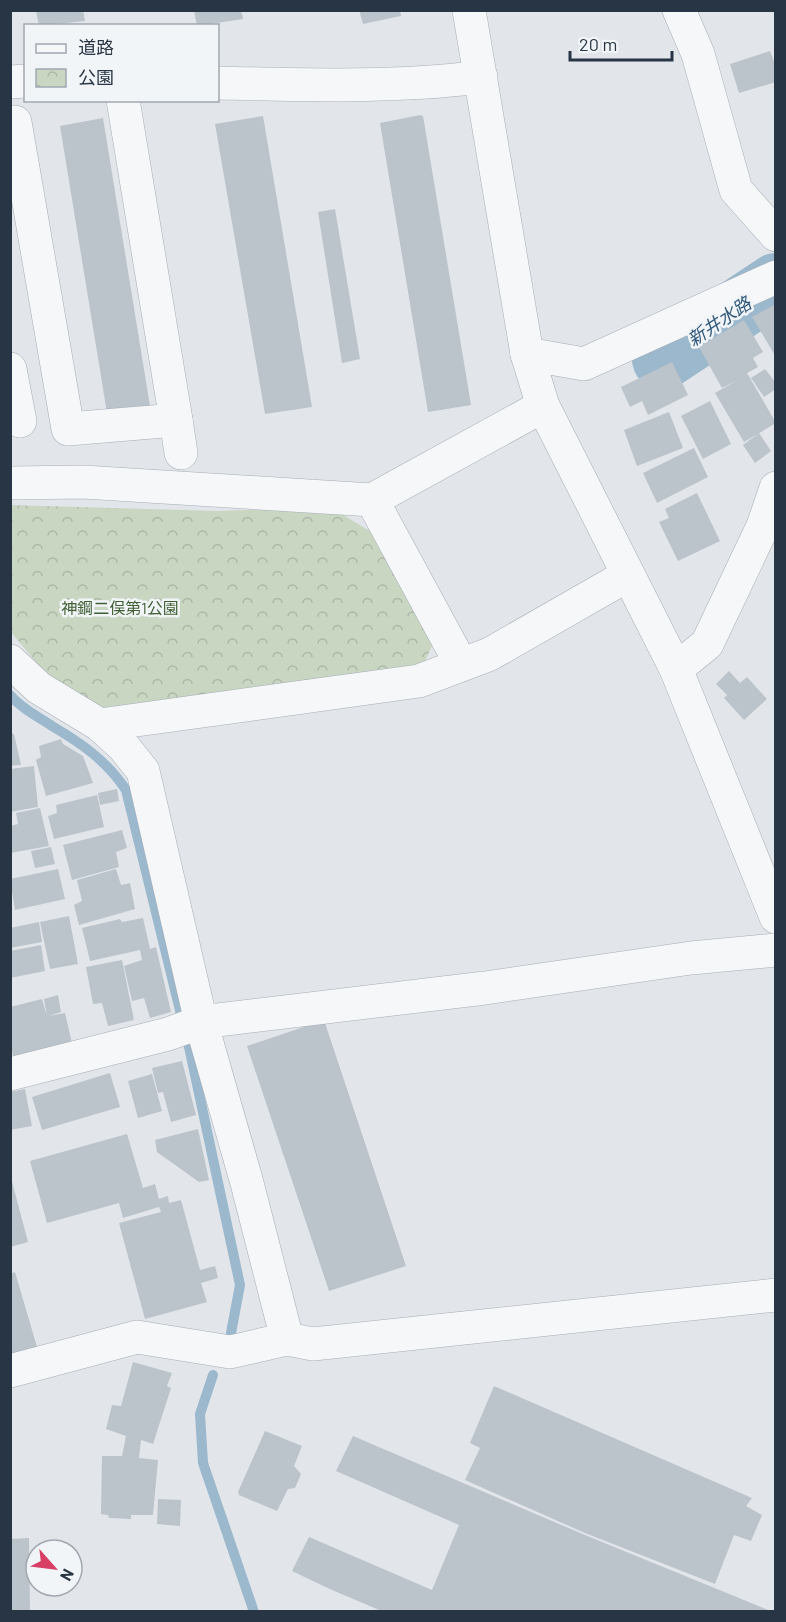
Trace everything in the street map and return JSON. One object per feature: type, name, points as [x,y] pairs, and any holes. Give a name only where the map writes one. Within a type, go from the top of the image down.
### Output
[{"type":"street","points":[[469,10],[527,354],[543,406],[676,669],[776,917]]},
{"type":"street","points":[[678,10],[698,54],[736,190],[776,235]]},
{"type":"street","points":[[219,83],[430,82],[481,76]]},
{"type":"street","points":[[123,102],[181,453]]},
{"type":"street","points":[[15,122],[68,429],[176,420]]},
{"type":"street","points":[[527,354],[584,364],[776,278]]},
{"type":"street","points":[[10,369],[20,421]]},
{"type":"street","points":[[10,483],[83,482],[372,500],[543,406]]},
{"type":"street","points":[[676,669],[706,644],[763,526],[776,488]]},
{"type":"street","points":[[372,500],[461,664]]},
{"type":"street","points":[[100,724],[419,681],[490,654],[628,575]]},
{"type":"street","points":[[10,661],[39,688],[100,724],[123,746],[143,771],[201,1022],[247,1183],[287,1339]]},
{"type":"street","points":[[10,1074],[168,1034],[201,1022],[485,988],[691,958],[776,950]]},
{"type":"street","points":[[10,1371],[137,1337],[230,1352],[287,1339],[313,1344],[776,1294]]},
{"type":"green space","name":"神鋼二俣第1公園","points":[[10,505],[217,511],[330,507],[370,531],[384,551],[432,646],[420,672],[98,708],[48,677],[11,632]]},
{"type":"building","points":[[36,10],[83,10],[85,21],[39,24]]},
{"type":"building","points":[[194,10],[241,10],[243,19],[210,24],[197,24]]},
{"type":"building","points":[[359,10],[400,10],[401,16],[363,24]]},
{"type":"building","points":[[770,51],[776,67],[776,82],[739,93],[730,64]]},
{"type":"building","points":[[263,116],[312,407],[265,414],[215,124]]},
{"type":"building","points":[[423,116],[471,405],[428,412],[380,123]]},
{"type":"building","points":[[103,118],[150,406],[107,413],[60,126]]},
{"type":"building","points":[[335,209],[360,359],[342,363],[318,212]]},
{"type":"building","points":[[776,304],[776,357],[752,317]]},
{"type":"building","points":[[744,320],[763,352],[753,358],[758,367],[747,373],[776,423],[744,442],[715,393],[738,380],[722,388],[699,347]]},
{"type":"building","points":[[672,362],[688,395],[648,415],[642,401],[630,407],[621,387]]},
{"type":"building","points":[[765,369],[776,383],[776,389],[764,397],[751,378]]},
{"type":"building","points":[[710,401],[731,444],[703,459],[681,416]]},
{"type":"building","points":[[669,412],[683,448],[637,466],[624,430]]},
{"type":"building","points":[[759,433],[771,451],[755,463],[743,445]]},
{"type":"building","points":[[694,448],[708,477],[657,503],[643,473]]},
{"type":"building","points":[[697,493],[720,541],[678,561],[659,522],[669,518],[665,509]]},
{"type":"building","points":[[729,671],[740,683],[747,677],[767,699],[744,720],[724,698],[727,695],[716,684]]},
{"type":"building","points":[[10,733],[14,734],[21,765],[10,766]]},
{"type":"building","points":[[61,739],[63,744],[83,756],[93,783],[46,796],[36,760],[41,757],[39,746]]},
{"type":"building","points":[[34,766],[38,807],[10,812],[10,769]]},
{"type":"building","points":[[117,789],[119,801],[100,805],[98,793]]},
{"type":"building","points":[[97,795],[104,827],[54,839],[48,816],[57,813],[56,805]]},
{"type":"building","points":[[40,808],[49,846],[10,853],[10,826],[18,824],[16,813]]},
{"type":"building","points":[[122,830],[127,848],[116,852],[119,867],[72,880],[63,845]]},
{"type":"building","points":[[51,847],[55,864],[35,868],[31,851]]},
{"type":"building","points":[[58,869],[65,899],[15,910],[10,879]]},
{"type":"building","points":[[116,869],[121,885],[130,883],[135,909],[79,925],[74,905],[82,901],[77,880]]},
{"type":"building","points":[[69,916],[78,964],[50,969],[40,922]]},
{"type":"building","points":[[143,918],[150,949],[156,947],[171,1012],[150,1018],[144,998],[132,1001],[124,966],[142,960],[140,950],[90,961],[82,928],[120,919],[122,922]]},
{"type":"building","points":[[39,922],[42,942],[10,948],[10,928]]},
{"type":"building","points":[[41,945],[45,971],[10,978],[10,951]]},
{"type":"building","points":[[122,960],[134,1020],[108,1026],[102,1003],[93,1004],[86,967]]},
{"type":"building","points":[[58,995],[61,1012],[49,1016],[65,1013],[72,1043],[14,1059],[10,1044],[10,1007],[42,999],[47,1016],[44,999]]},
{"type":"building","points":[[324,1020],[406,1266],[329,1291],[247,1046]]},
{"type":"building","points":[[182,1061],[196,1115],[171,1122],[163,1092],[158,1093],[152,1068]]},
{"type":"building","points":[[110,1073],[120,1107],[42,1130],[32,1097]]},
{"type":"building","points":[[152,1074],[162,1111],[138,1118],[128,1081]]},
{"type":"building","points":[[25,1089],[32,1126],[10,1130],[10,1092]]},
{"type":"building","points":[[198,1129],[209,1180],[199,1182],[157,1152],[155,1140]]},
{"type":"building","points":[[127,1134],[143,1188],[155,1184],[159,1199],[168,1196],[169,1203],[181,1200],[200,1270],[215,1266],[218,1278],[201,1283],[207,1302],[145,1319],[119,1223],[161,1212],[159,1207],[123,1218],[119,1203],[47,1223],[30,1161]]},
{"type":"building","points":[[10,1179],[28,1242],[10,1247]]},
{"type":"building","points":[[15,1272],[37,1347],[10,1355],[10,1274]]},
{"type":"building","points":[[133,1362],[172,1373],[167,1386],[171,1388],[153,1444],[141,1440],[139,1458],[158,1460],[153,1515],[131,1515],[131,1519],[109,1518],[108,1515],[101,1514],[102,1456],[122,1456],[126,1436],[106,1429],[112,1405],[121,1406]]},
{"type":"building","points":[[494,1386],[752,1498],[746,1506],[762,1515],[751,1541],[734,1535],[715,1584],[585,1533],[465,1480],[480,1448],[470,1443]]},
{"type":"building","points":[[265,1431],[302,1446],[294,1466],[301,1474],[295,1488],[288,1489],[277,1511],[239,1495],[238,1492]]},
{"type":"building","points":[[353,1436],[773,1612],[384,1612],[292,1571],[309,1537],[432,1590],[459,1525],[336,1471]]},
{"type":"building","points":[[158,1499],[181,1500],[180,1526],[157,1524]]},
{"type":"building","points":[[24,1538],[24,1598],[30,1598],[30,1612],[10,1612],[10,1539]]},
{"type":"waterway","name":"新井水路","points":[[663,359],[776,284]]},
{"type":"waterway","points":[[10,695],[25,708],[93,754],[126,790],[189,1047],[240,1285],[231,1333]]},
{"type":"waterway","points":[[213,1375],[200,1414],[203,1463],[254,1612]]}]
